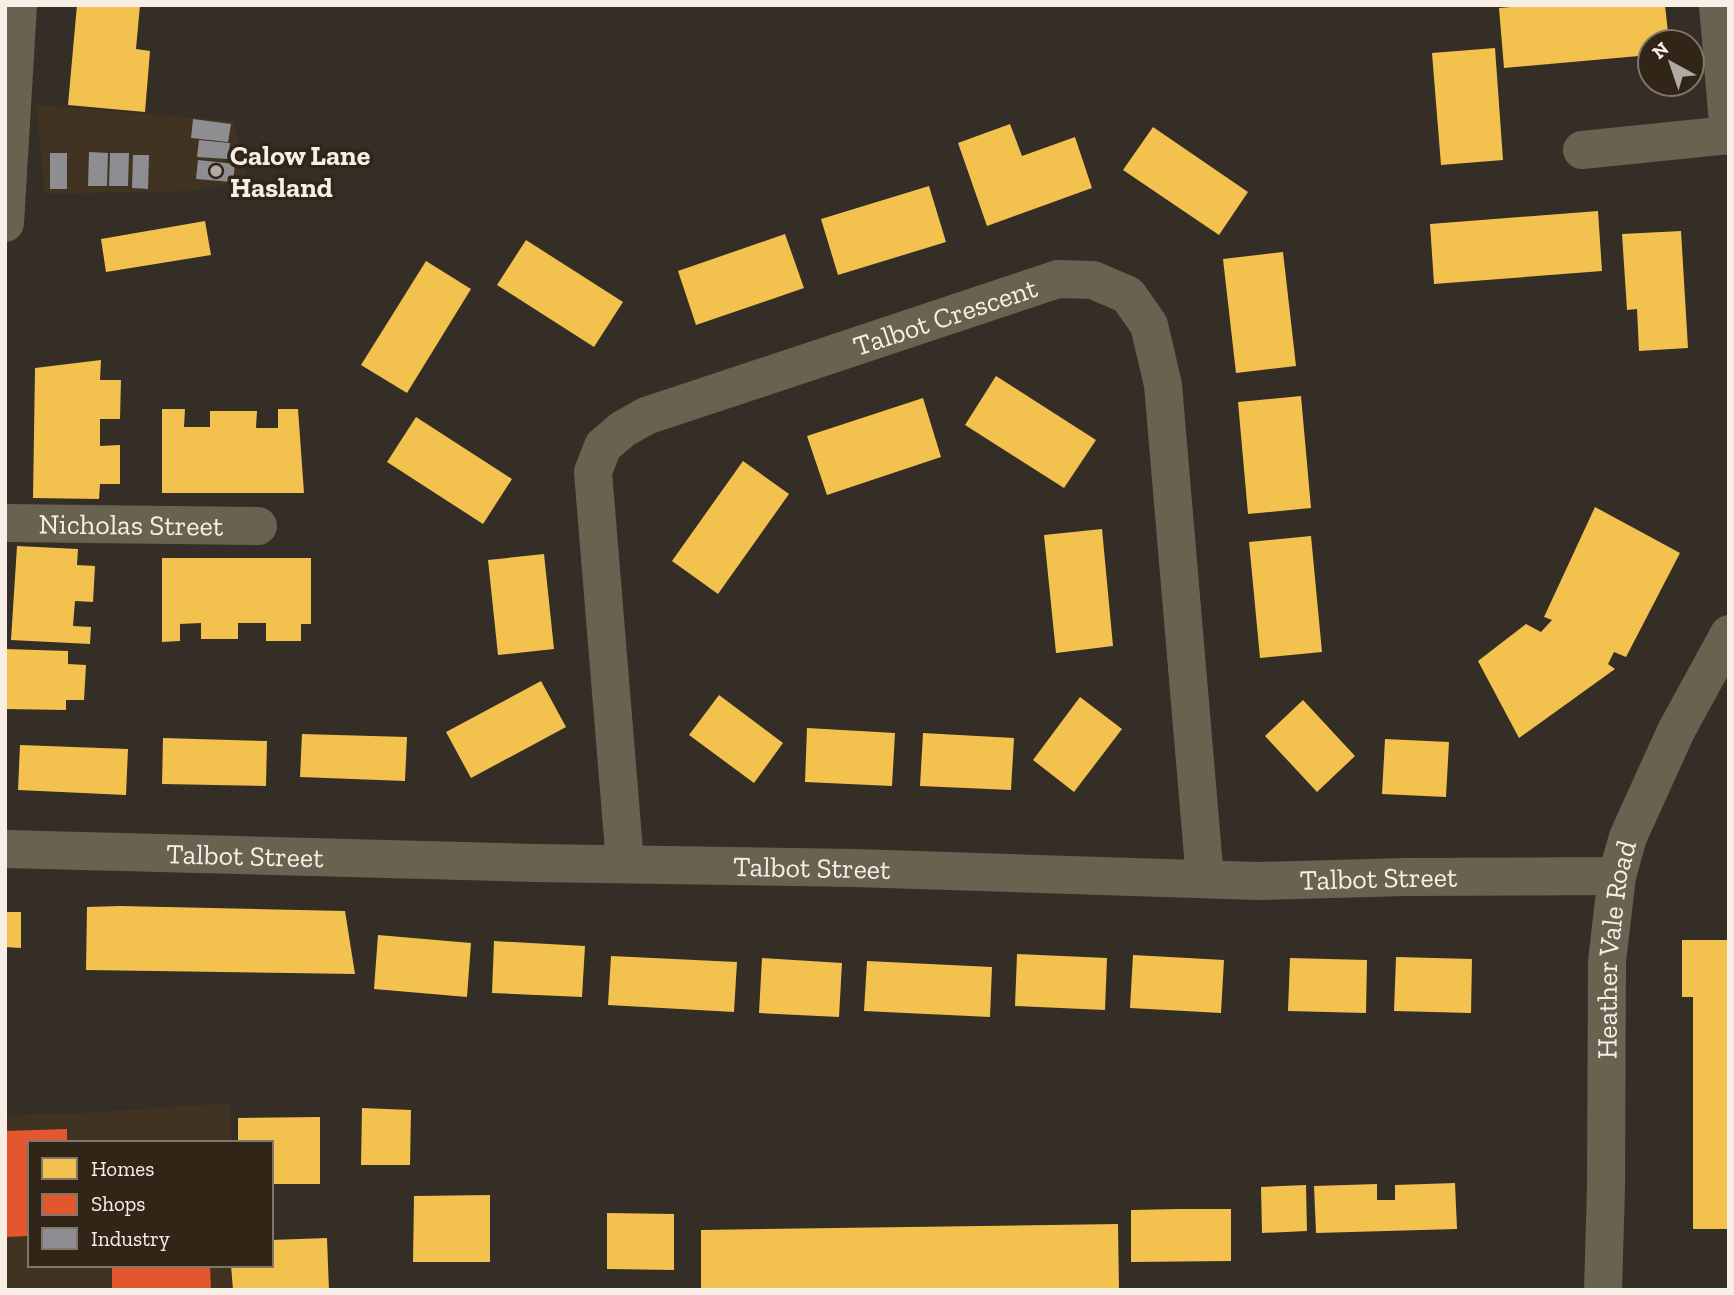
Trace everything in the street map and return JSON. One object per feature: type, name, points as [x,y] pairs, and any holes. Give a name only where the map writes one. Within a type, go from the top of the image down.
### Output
[{"type":"street","points":[[5,223],[18,5]]},
{"type":"street","points":[[1581,150],[1729,136],[1718,5]]},
{"type":"street","name":"Talbot Crescent","points":[[625,863],[593,472],[603,446],[623,429],[646,416],[1058,279],[1093,280],[1128,295],[1149,325],[1163,385],[1205,879]]},
{"type":"street","name":"Nicholas Street","points":[[5,523],[258,526]]},
{"type":"street","name":"Heather Vale Road","points":[[1604,1290],[1607,961],[1617,876],[1628,837],[1676,731],[1729,634]]},
{"type":"street","name":"Talbot Street","points":[[5,849],[868,868],[1258,881],[1617,876]]},
{"type":"shaded area","points":[[36,105],[234,121],[247,179],[195,191],[45,194]]},
{"type":"shaded area","points":[[231,1103],[231,1141],[28,1141],[28,1267],[232,1267],[232,1290],[5,1290],[5,1115],[66,1114]]},
{"type":"building: Homes","points":[[77,5],[140,5],[136,49],[150,51],[145,112],[68,105]]},
{"type":"building: Homes","points":[[1534,5],[1665,5],[1667,28],[1636,28],[1636,56],[1504,68],[1499,8]]},
{"type":"building: Homes","points":[[1495,48],[1503,160],[1441,165],[1432,53]]},
{"type":"building: Homes","points":[[1010,124],[1022,156],[1075,137],[1092,188],[987,226],[958,143]]},
{"type":"building: Homes","points":[[1153,127],[1248,192],[1219,235],[1123,170]]},
{"type":"building: Homes","points":[[929,186],[946,242],[838,275],[821,219]]},
{"type":"building: Homes","points":[[1598,211],[1602,271],[1434,284],[1430,224]]},
{"type":"building: Homes","points":[[205,221],[211,255],[106,272],[101,239]]},
{"type":"building: Homes","points":[[1681,231],[1688,348],[1639,351],[1637,309],[1627,310],[1622,234]]},
{"type":"building: Homes","points":[[785,234],[804,288],[696,325],[678,271]]},
{"type":"building: Homes","points":[[526,240],[623,302],[594,347],[497,285]]},
{"type":"building: Homes","points":[[1283,252],[1296,366],[1236,373],[1223,259]]},
{"type":"building: Homes","points":[[426,261],[471,289],[407,393],[361,365]]},
{"type":"building: Homes","points":[[101,360],[100,380],[121,380],[120,419],[100,419],[100,446],[120,445],[120,484],[100,484],[99,499],[33,498],[35,368]]},
{"type":"building: Homes","points":[[996,376],[1096,440],[1064,488],[965,425]]},
{"type":"building: Homes","points":[[1301,396],[1311,508],[1248,514],[1238,402]]},
{"type":"building: Homes","points":[[923,398],[941,457],[827,495],[807,436]]},
{"type":"building: Homes","points":[[162,409],[185,409],[184,427],[210,427],[210,411],[257,411],[256,428],[278,428],[278,409],[298,409],[304,493],[162,493]]},
{"type":"building: Homes","points":[[416,417],[512,479],[483,524],[387,462]]},
{"type":"building: Homes","points":[[743,461],[789,494],[718,594],[672,561]]},
{"type":"building: Homes","points":[[1595,507],[1680,553],[1626,657],[1614,652],[1608,664],[1615,669],[1519,738],[1478,661],[1526,624],[1541,632],[1552,620],[1544,617]]},
{"type":"building: Homes","points":[[1102,529],[1113,646],[1056,653],[1044,535]]},
{"type":"building: Homes","points":[[1311,536],[1322,652],[1260,658],[1249,542]]},
{"type":"building: Homes","points":[[17,546],[78,549],[77,565],[95,566],[93,602],[75,601],[73,626],[91,627],[90,644],[11,640]]},
{"type":"building: Homes","points":[[544,554],[554,649],[498,655],[488,560]]},
{"type":"building: Homes","points":[[162,558],[311,558],[311,624],[301,624],[301,641],[266,641],[266,623],[238,623],[238,639],[201,639],[201,623],[180,624],[180,641],[162,642]]},
{"type":"building: Homes","points":[[5,649],[68,651],[68,664],[86,665],[84,700],[66,700],[66,710],[5,709]]},
{"type":"building: Homes","points":[[541,681],[566,727],[471,778],[446,732]]},
{"type":"building: Homes","points":[[719,695],[783,743],[754,783],[689,735]]},
{"type":"building: Homes","points":[[1080,697],[1122,729],[1074,792],[1033,760]]},
{"type":"building: Homes","points":[[1303,700],[1355,756],[1317,792],[1265,736]]},
{"type":"building: Homes","points":[[807,728],[895,733],[892,786],[805,782]]},
{"type":"building: Homes","points":[[923,733],[1014,738],[1011,790],[920,786]]},
{"type":"building: Homes","points":[[302,734],[407,737],[405,781],[300,777]]},
{"type":"building: Homes","points":[[163,738],[267,741],[266,786],[162,784]]},
{"type":"building: Homes","points":[[1385,739],[1449,742],[1446,797],[1382,794]]},
{"type":"building: Homes","points":[[20,745],[128,749],[126,795],[18,790]]},
{"type":"building: Homes","points":[[87,907],[345,911],[355,974],[86,970]]},
{"type":"building: Homes","points":[[5,912],[21,912],[21,948],[5,947]]},
{"type":"building: Homes","points":[[378,935],[471,943],[467,997],[374,989]]},
{"type":"building: Homes","points":[[1682,940],[1729,940],[1729,1229],[1693,1229],[1693,997],[1682,997]]},
{"type":"building: Homes","points":[[494,941],[585,946],[582,997],[492,993]]},
{"type":"building: Homes","points":[[1017,954],[1107,958],[1105,1010],[1015,1006]]},
{"type":"building: Homes","points":[[1133,955],[1224,960],[1221,1013],[1130,1008]]},
{"type":"building: Homes","points":[[611,956],[737,962],[734,1012],[608,1005]]},
{"type":"building: Homes","points":[[1396,957],[1472,959],[1471,1013],[1394,1011]]},
{"type":"building: Homes","points":[[762,958],[842,963],[839,1017],[759,1013]]},
{"type":"building: Homes","points":[[1290,958],[1367,960],[1366,1013],[1288,1011]]},
{"type":"building: Homes","points":[[867,961],[992,967],[990,1017],[864,1011]]},
{"type":"building: Homes","points":[[362,1108],[411,1110],[410,1165],[361,1165]]},
{"type":"building: Homes","points":[[320,1117],[320,1184],[273,1184],[273,1141],[238,1141],[238,1118]]},
{"type":"building: Homes","points":[[1455,1183],[1457,1229],[1316,1233],[1314,1186],[1377,1184],[1377,1200],[1395,1200],[1395,1185]]},
{"type":"building: Homes","points":[[1306,1185],[1307,1231],[1262,1233],[1261,1187]]},
{"type":"building: Homes","points":[[490,1195],[490,1262],[413,1262],[414,1196]]},
{"type":"building: Homes","points":[[1231,1209],[1231,1261],[1131,1262],[1131,1210]]},
{"type":"building: Homes","points":[[607,1213],[674,1214],[674,1270],[607,1269]]},
{"type":"building: Homes","points":[[1118,1224],[1119,1290],[701,1290],[701,1230]]},
{"type":"building: Homes","points":[[327,1238],[329,1290],[233,1290],[231,1267],[273,1267],[273,1240]]},
{"type":"building: Shops","points":[[67,1129],[67,1141],[28,1141],[28,1236],[5,1237],[5,1131]]},
{"type":"building: Shops","points":[[112,1267],[210,1267],[211,1290],[112,1290]]},
{"type":"building: Industry","points":[[193,119],[231,124],[228,142],[191,138]]},
{"type":"building: Industry","points":[[199,140],[230,143],[228,159],[197,157]]},
{"type":"building: Industry","points":[[89,152],[108,153],[107,186],[88,186]]},
{"type":"building: Industry","points":[[50,153],[67,153],[67,189],[50,189]]},
{"type":"building: Industry","points":[[110,153],[129,153],[128,186],[109,186]]},
{"type":"building: Industry","points":[[133,155],[149,155],[148,189],[132,188]]},
{"type":"building: Industry","name":"Calow Lane Hasland","points":[[198,160],[235,164],[233,182],[196,179]]},
{"type":"place","name":"Calow Lane Hasland","points":[[216,171]]}]
